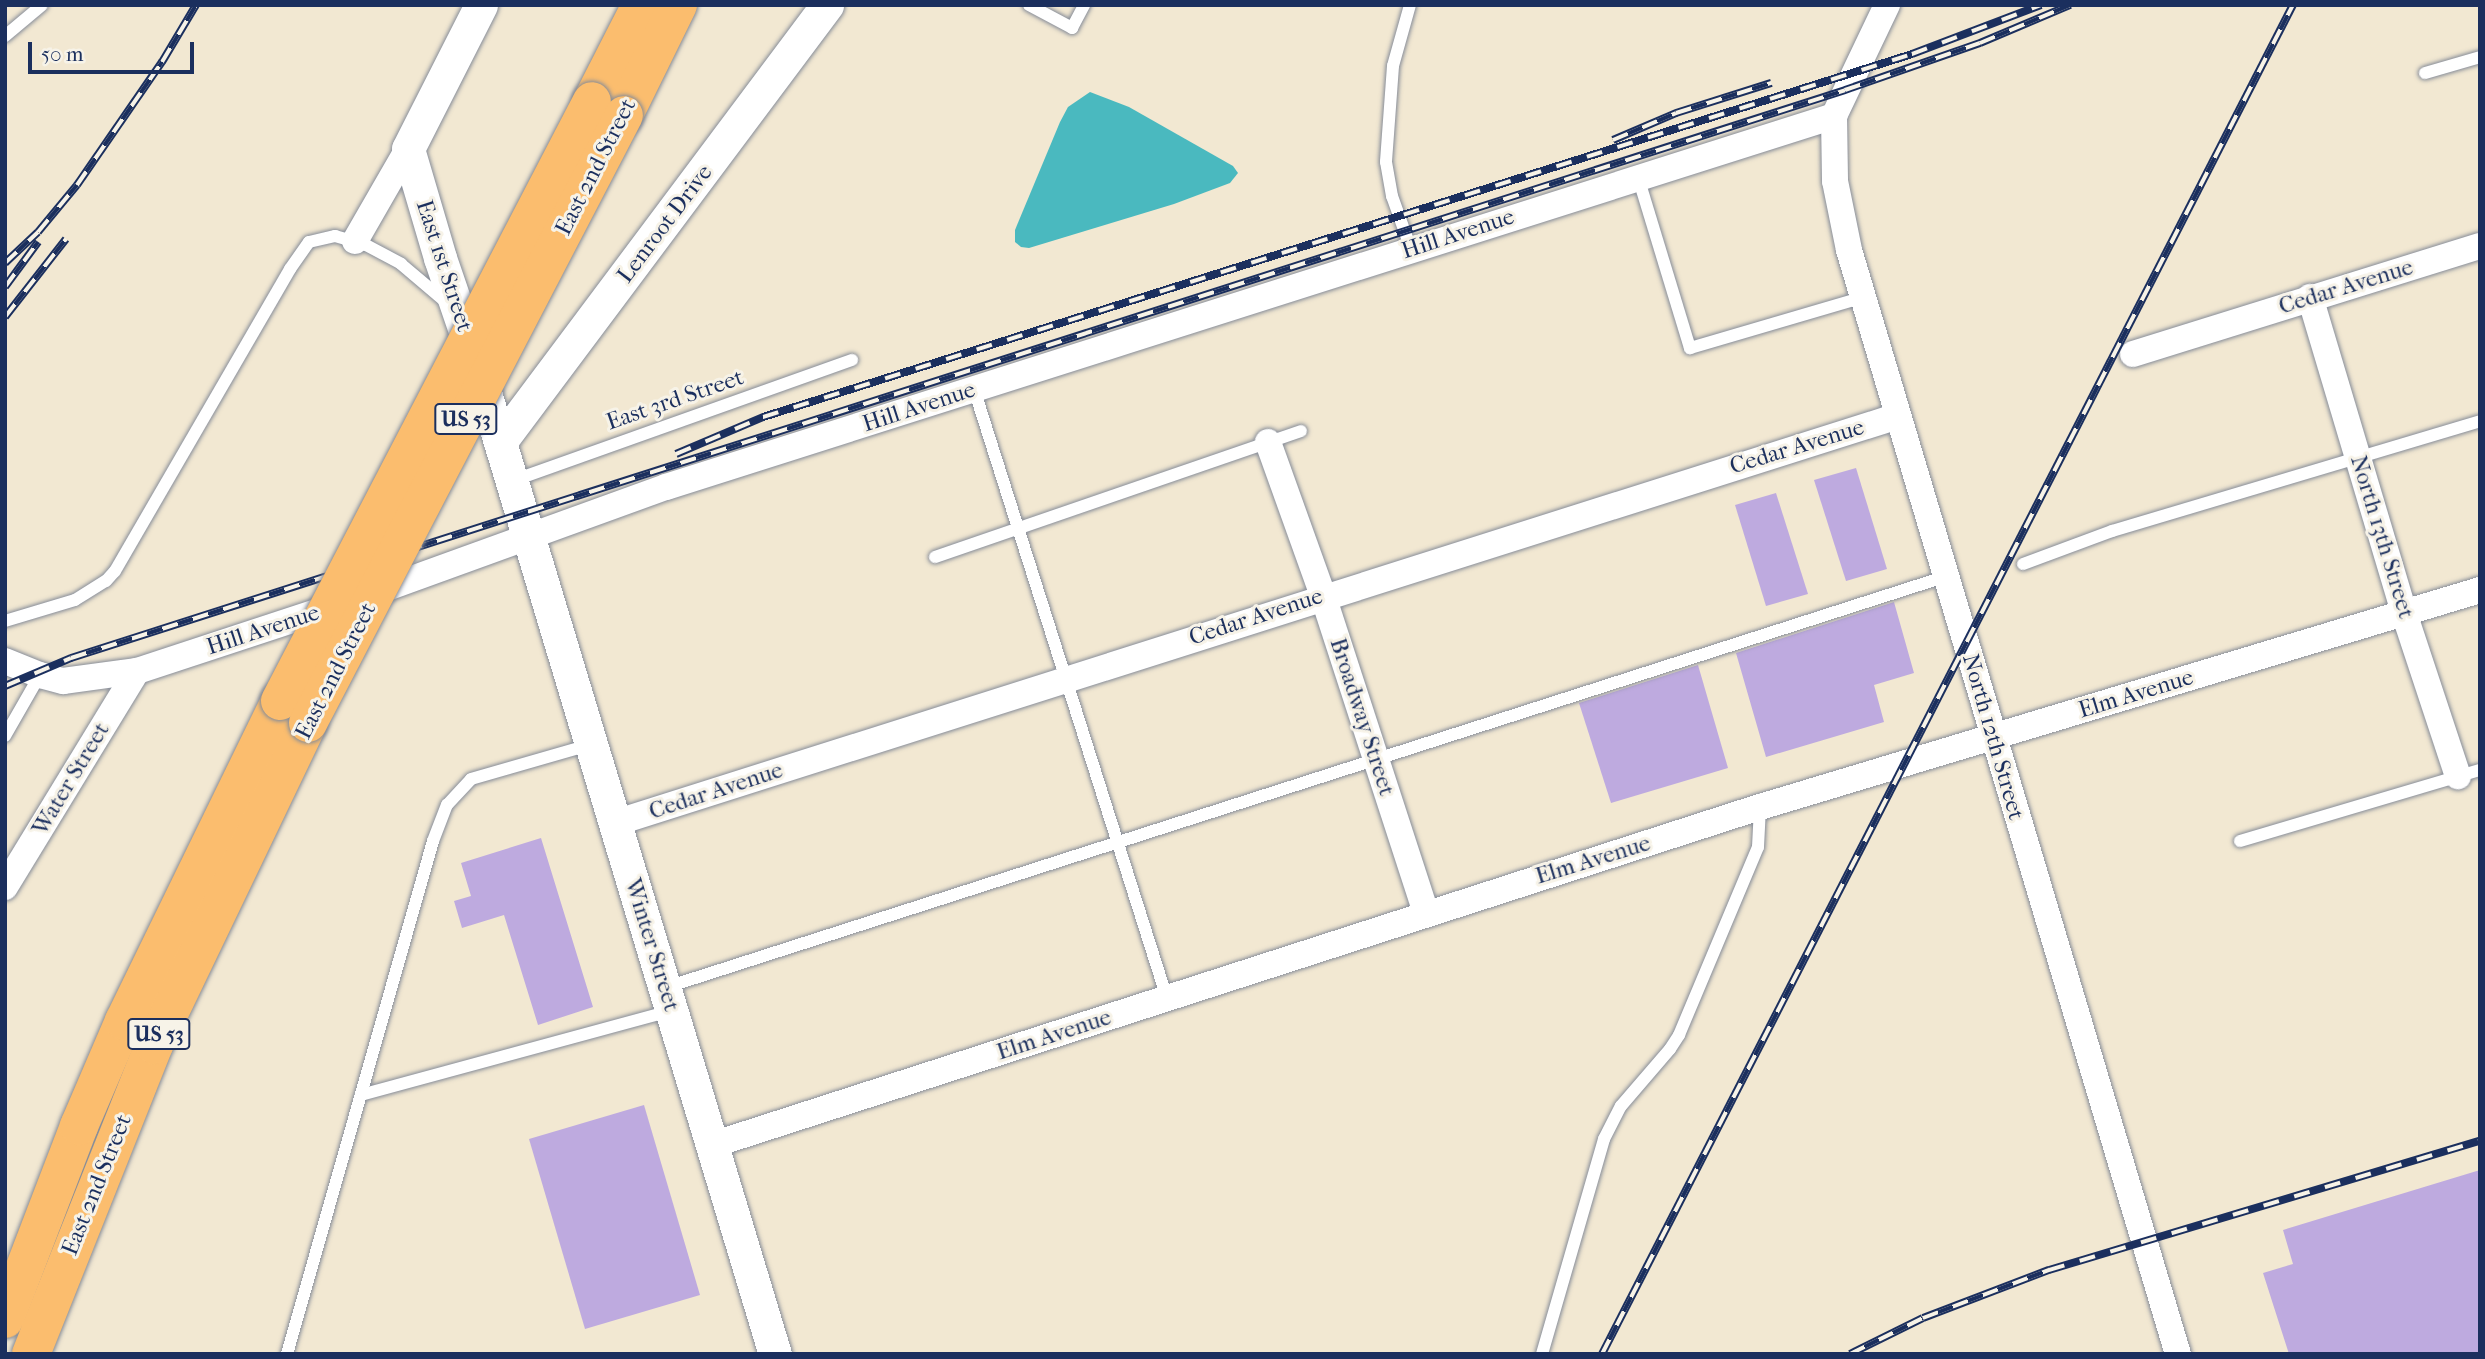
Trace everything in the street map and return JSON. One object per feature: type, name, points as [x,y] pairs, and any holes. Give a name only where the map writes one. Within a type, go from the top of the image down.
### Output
[{"type":"highway","name":"East 2nd Street","points":[[608,108],[641,5]]},
{"type":"highway","name":"East 2nd Street","points":[[5,1319],[79,1126],[124,1021],[294,712],[608,108],[678,5]]},
{"type":"highway","name":"East 2nd Street","points":[[30,1354],[154,1045],[294,712]]},
{"type":"street","points":[[355,241],[408,149],[481,5]]},
{"type":"street","name":"Lenroot Drive","points":[[500,442],[827,5]]},
{"type":"street","points":[[1835,116],[1887,5]]},
{"type":"street","name":"Hill Avenue","points":[[5,661],[40,676],[63,681],[137,671],[359,598],[666,487],[1835,116]]},
{"type":"street","name":"North 12th Street","points":[[1835,116],[1835,181],[1861,298],[1947,576],[1992,737],[2178,1354]]},
{"type":"street","name":"East 1st Street","points":[[408,149],[529,537]]},
{"type":"street","name":"Cedar Avenue","points":[[2133,354],[2480,246]]},
{"type":"street","name":"North 13th Street","points":[[2310,297],[2404,613],[2469,773]]},
{"type":"street","name":"Cedar Avenue","points":[[615,823],[1066,677],[1898,416]]},
{"type":"street","name":"Broadway Street","points":[[1268,442],[1323,596],[1426,913]]},
{"type":"street","name":"Winter Street","points":[[529,537],[775,1354]]},
{"type":"street","name":"Elm Avenue","points":[[712,1144],[1760,807],[2480,590]]},
{"type":"street","name":"Water Street","points":[[5,887],[137,671]]},
{"type":"lane","points":[[5,36],[43,5]]},
{"type":"lane","points":[[1029,5],[1072,28],[1084,5]]},
{"type":"lane","points":[[1410,5],[1399,36],[1392,73],[1386,162],[1392,196],[1411,249]]},
{"type":"lane","points":[[2425,73],[2480,57]]},
{"type":"lane","points":[[1638,177],[1690,348],[1861,298]]},
{"type":"lane","points":[[5,621],[75,600],[106,581],[116,571],[302,249],[309,242],[327,236],[355,241],[401,264],[459,314]]},
{"type":"lane","name":"East 3rd Street","points":[[512,481],[852,360]]},
{"type":"lane","points":[[974,389],[1167,998]]},
{"type":"lane","points":[[2023,564],[2112,531],[2480,421]]},
{"type":"lane","points":[[935,557],[1301,431]]},
{"type":"lane","points":[[361,1095],[668,1000],[1118,843],[1947,576]]},
{"type":"lane","points":[[5,736],[40,676]]},
{"type":"lane","points":[[287,1354],[433,841],[447,805],[471,779],[591,744]]},
{"type":"lane","points":[[2240,841],[2469,773]]},
{"type":"lane","points":[[1542,1354],[1604,1139],[1621,1106],[1670,1049],[1683,1024],[1758,847],[1760,807]]},
{"type":"water","points":[[1090,92],[1129,107],[1233,166],[1238,173],[1230,183],[1174,204],[1029,248],[1021,247],[1015,242],[1015,230],[1060,122],[1068,107]]},
{"type":"building","points":[[1856,468],[1887,569],[1846,581],[1814,480]]},
{"type":"building","points":[[1776,493],[1808,594],[1766,606],[1735,505]]},
{"type":"building","points":[[1894,602],[1914,673],[1874,685],[1884,722],[1766,757],[1736,653]]},
{"type":"building","points":[[1698,665],[1728,768],[1611,803],[1579,703]]},
{"type":"building","points":[[541,838],[593,1007],[538,1025],[504,915],[462,928],[454,901],[471,896],[461,863]]},
{"type":"building","points":[[644,1105],[700,1295],[585,1329],[529,1139]]},
{"type":"building","points":[[2480,1170],[2480,1354],[2289,1354],[2263,1273],[2293,1264],[2283,1230]]},
{"type":"railway","points":[[5,263],[38,232],[77,185],[162,62],[196,5]]},
{"type":"railway","points":[[676,454],[763,417],[1912,54],[2041,5]]},
{"type":"railway","points":[[5,686],[71,658],[1845,90],[1980,43],[2070,5]]},
{"type":"railway","points":[[1602,1354],[2293,5]]},
{"type":"railway","points":[[1613,140],[1676,113],[1771,83]]},
{"type":"railway","points":[[5,317],[66,239]]},
{"type":"railway","points":[[5,287],[38,242]]},
{"type":"railway","points":[[1850,1354],[1923,1318],[2049,1270],[2480,1141]]}]
